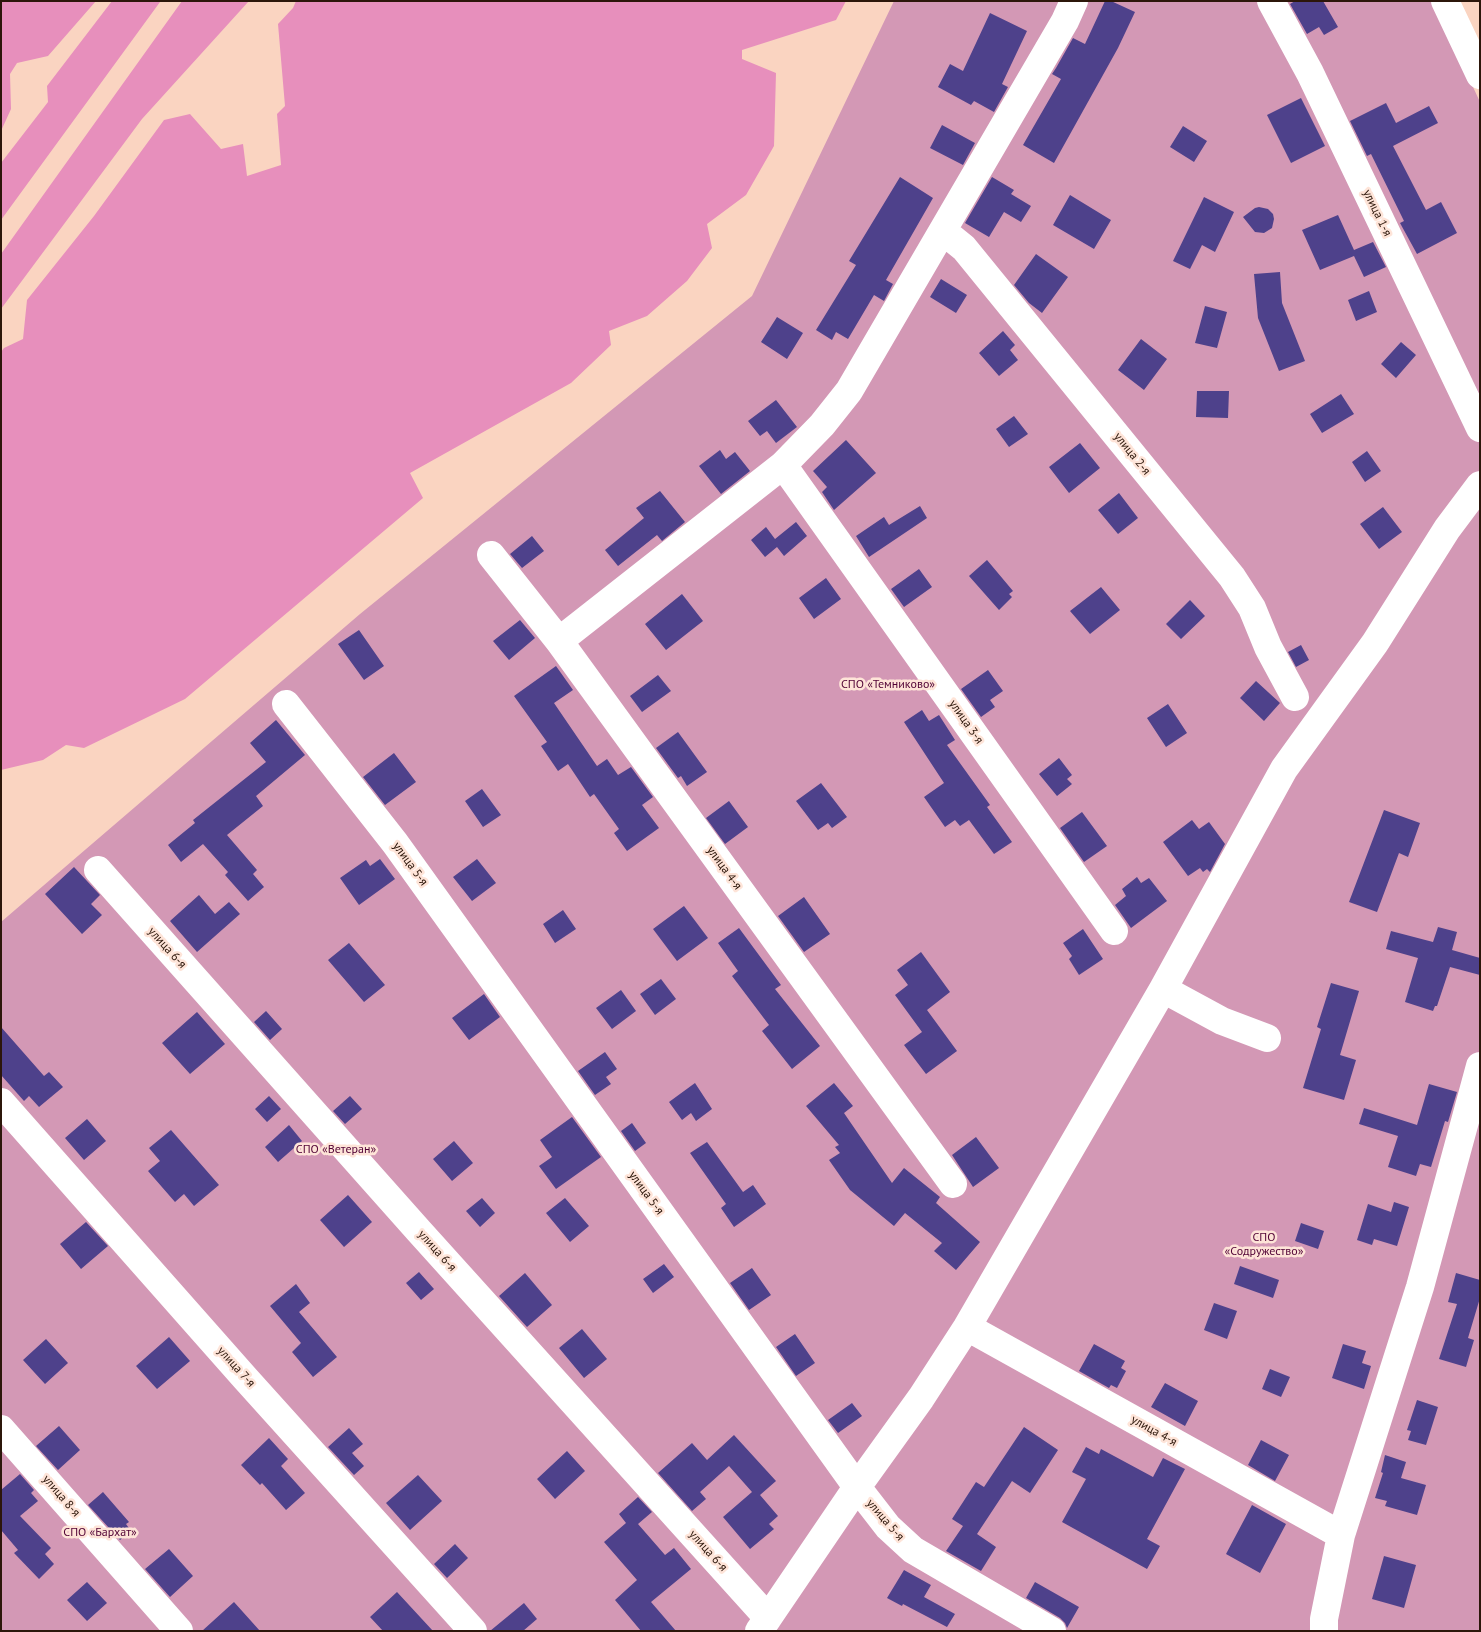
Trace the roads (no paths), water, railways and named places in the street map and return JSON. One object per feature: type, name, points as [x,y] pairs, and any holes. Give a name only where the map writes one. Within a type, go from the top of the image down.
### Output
[{"type":"street","points":[[560,641],[783,465],[822,425],[849,391],[1065,21],[1074,1]]},
{"type":"street","name":"улица 1-я","points":[[1271,1],[1310,73],[1480,428]]},
{"type":"street","points":[[1445,1],[1480,75]]},
{"type":"street","name":"улица 2-я","points":[[943,231],[964,248],[1232,577],[1252,608],[1268,647],[1296,697]]},
{"type":"street","name":"улица 3-я","points":[[783,465],[1114,930]]},
{"type":"street","points":[[763,1624],[921,1398],[967,1327],[1163,989],[1284,770],[1375,643],[1447,529],[1480,485]]},
{"type":"street","name":"улица 4-я","points":[[491,555],[560,641],[954,1184]]},
{"type":"street","name":"улица 5-я","points":[[286,704],[395,843],[857,1487],[888,1527],[913,1550],[1052,1631]]},
{"type":"street","name":"улица 6-я","points":[[98,870],[418,1230],[763,1624]]},
{"type":"street","points":[[1163,989],[1222,1021],[1267,1038]]},
{"type":"street","points":[[1324,1631],[1324,1619],[1341,1535],[1420,1287],[1480,1066]]},
{"type":"street","name":"улица 7-я","points":[[1,1102],[472,1631]]},
{"type":"street","name":"улица 4-я","points":[[967,1327],[1341,1535]]},
{"type":"street","name":"улица 8-я","points":[[1,1429],[179,1631]]},
{"type":"park label","name":"СПО «Темниково»","points":[[888,685]]},
{"type":"park label","name":"СПО «Ветеран»","points":[[336,1150]]},
{"type":"park label","name":"СПО «Содружество»","points":[[1264,1245]]},
{"type":"park label","name":"СПО «Бархат»","points":[[100,1533]]}]
